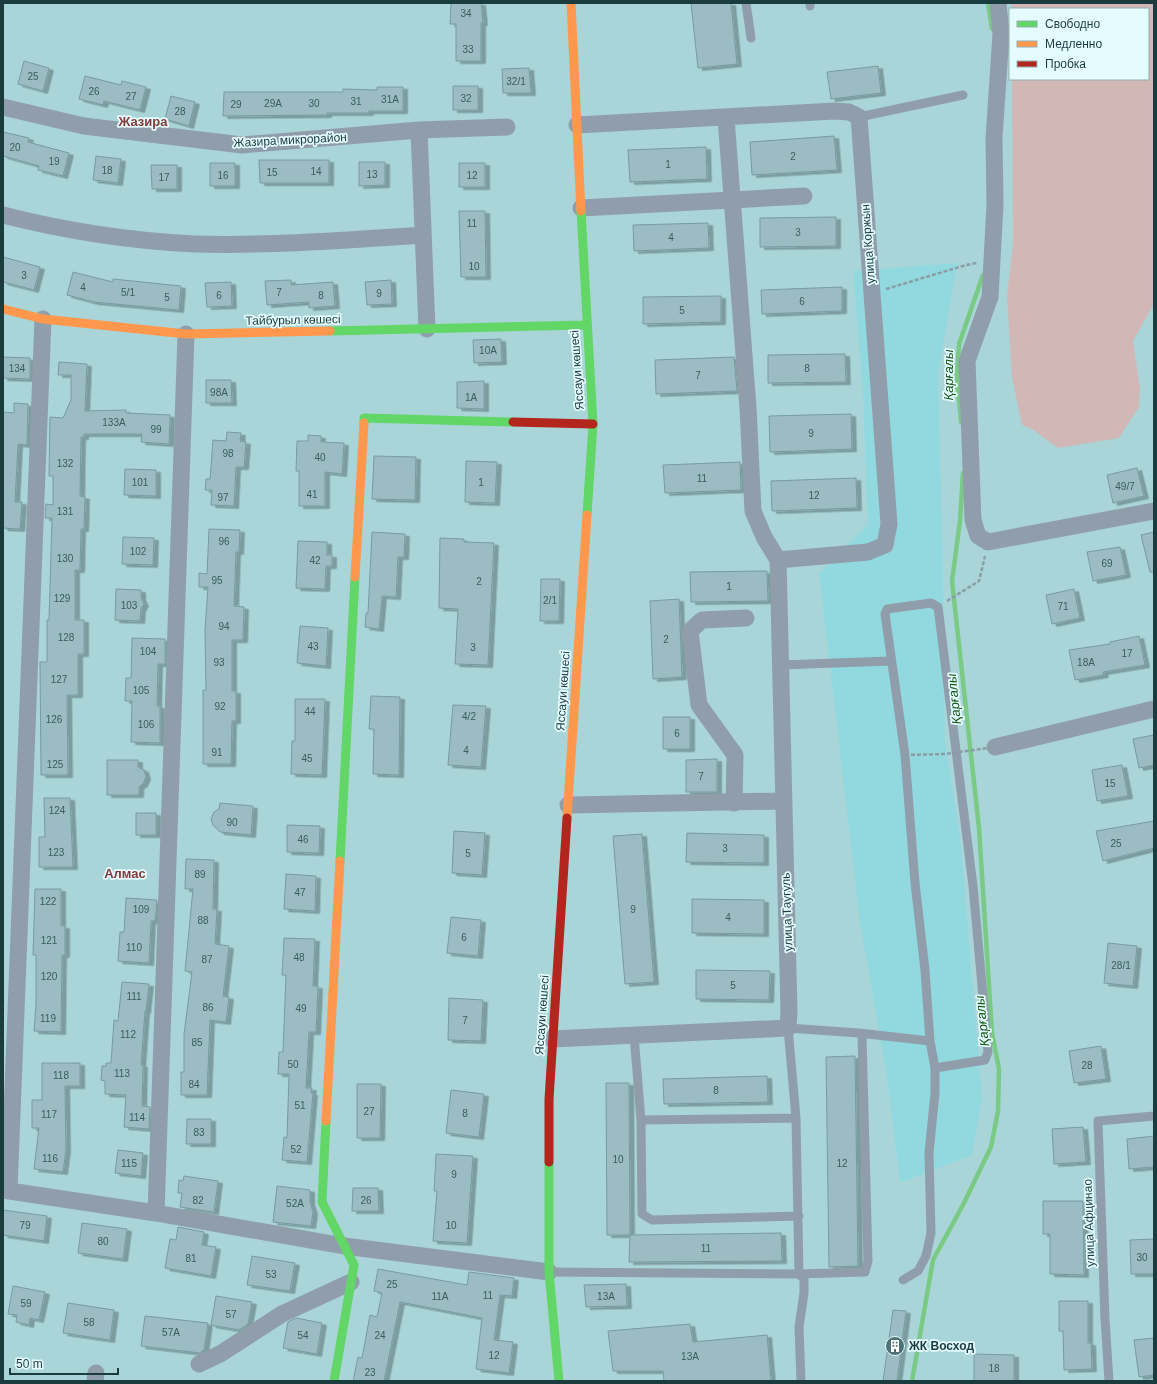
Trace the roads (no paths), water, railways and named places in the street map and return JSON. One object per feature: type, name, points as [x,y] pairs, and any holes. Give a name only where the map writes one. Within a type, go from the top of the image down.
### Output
[{"type":"street","name":"Яссауи көшесі","points":[[560,1381],[549,1272],[549,1099],[593,424],[586,325],[571,3]]},
{"type":"street","points":[[998,3],[1001,34],[994,138],[995,205],[990,297],[967,361],[973,520],[978,536],[988,542],[1154,511]]},
{"type":"street","name":"Жазира микрорайон","points":[[3,107],[84,126],[242,145],[419,130],[507,127]]},
{"type":"street","points":[[577,125],[835,111],[849,112],[859,117]]},
{"type":"street","name":"улица Коржын","points":[[778,560],[868,552],[885,545],[889,524],[859,117]]},
{"type":"street","points":[[726,118],[733,198],[753,511],[764,537],[778,560]]},
{"type":"street","points":[[419,130],[427,329]]},
{"type":"street","points":[[581,208],[733,198],[804,196]]},
{"type":"street","points":[[3,215],[95,234],[194,244],[279,244],[423,235]]},
{"type":"street","name":"Тайбурыл көшесі","points":[[3,309],[43,319],[186,334],[586,325]]},
{"type":"street","points":[[43,319],[6,1190],[156,1213],[344,1246],[549,1272]]},
{"type":"street","points":[[156,1213],[186,334]]},
{"type":"street","points":[[334,1381],[354,1265],[322,1202],[364,418],[593,424]]},
{"type":"street","name":"улица Таугуль","points":[[778,560],[789,1012],[788,1028]]},
{"type":"street","points":[[734,802],[735,755],[699,705],[690,631],[702,620],[746,618]]},
{"type":"street","points":[[995,748],[1154,709]]},
{"type":"street","points":[[568,805],[784,801]]},
{"type":"street","points":[[552,1039],[788,1028]]},
{"type":"street","points":[[199,1364],[220,1354],[282,1314],[351,1282]]},
{"type":"lane","points":[[746,3],[752,38]]},
{"type":"lane","points":[[859,117],[963,95]]},
{"type":"lane","points":[[903,1280],[918,1271],[926,1256],[931,1233],[929,1153],[935,1093],[935,1068],[930,1041],[905,755],[890,660],[885,614],[887,609],[931,603],[938,607],[957,751],[988,1052],[985,1060],[935,1068]]},
{"type":"lane","points":[[781,664],[890,660]]},
{"type":"lane","points":[[801,1381],[799,1327],[804,1293],[804,1279],[799,1274],[796,1118],[788,1028],[859,1033],[930,1041]]},
{"type":"lane","points":[[549,1272],[799,1274],[866,1272],[868,1261],[862,1036],[859,1033]]},
{"type":"lane","points":[[634,1035],[641,1120],[642,1214],[652,1220],[799,1216]]},
{"type":"lane","name":"улица Афцинао","points":[[1109,1381],[1104,1319],[1098,1121],[1154,1116]]},
{"type":"lane","points":[[641,1120],[796,1118]]},
{"type":"waterway","name":"Қарғалы","points":[[988,3],[992,29]]},
{"type":"waterway","name":"Қарғалы","points":[[961,422],[957,377],[959,344],[983,275]]},
{"type":"waterway","name":"Қарғалы","points":[[912,1381],[933,1260],[964,1203],[991,1147],[998,1111],[999,1069],[992,1033],[979,828],[952,581],[960,521],[963,473]]},
{"type":"place","name":"ЖК Восход","points":[[895,1346]]},
{"type":"district","name":"Жазира","points":[[143,121]]},
{"type":"district","name":"Алмас","points":[[125,873]]}]
